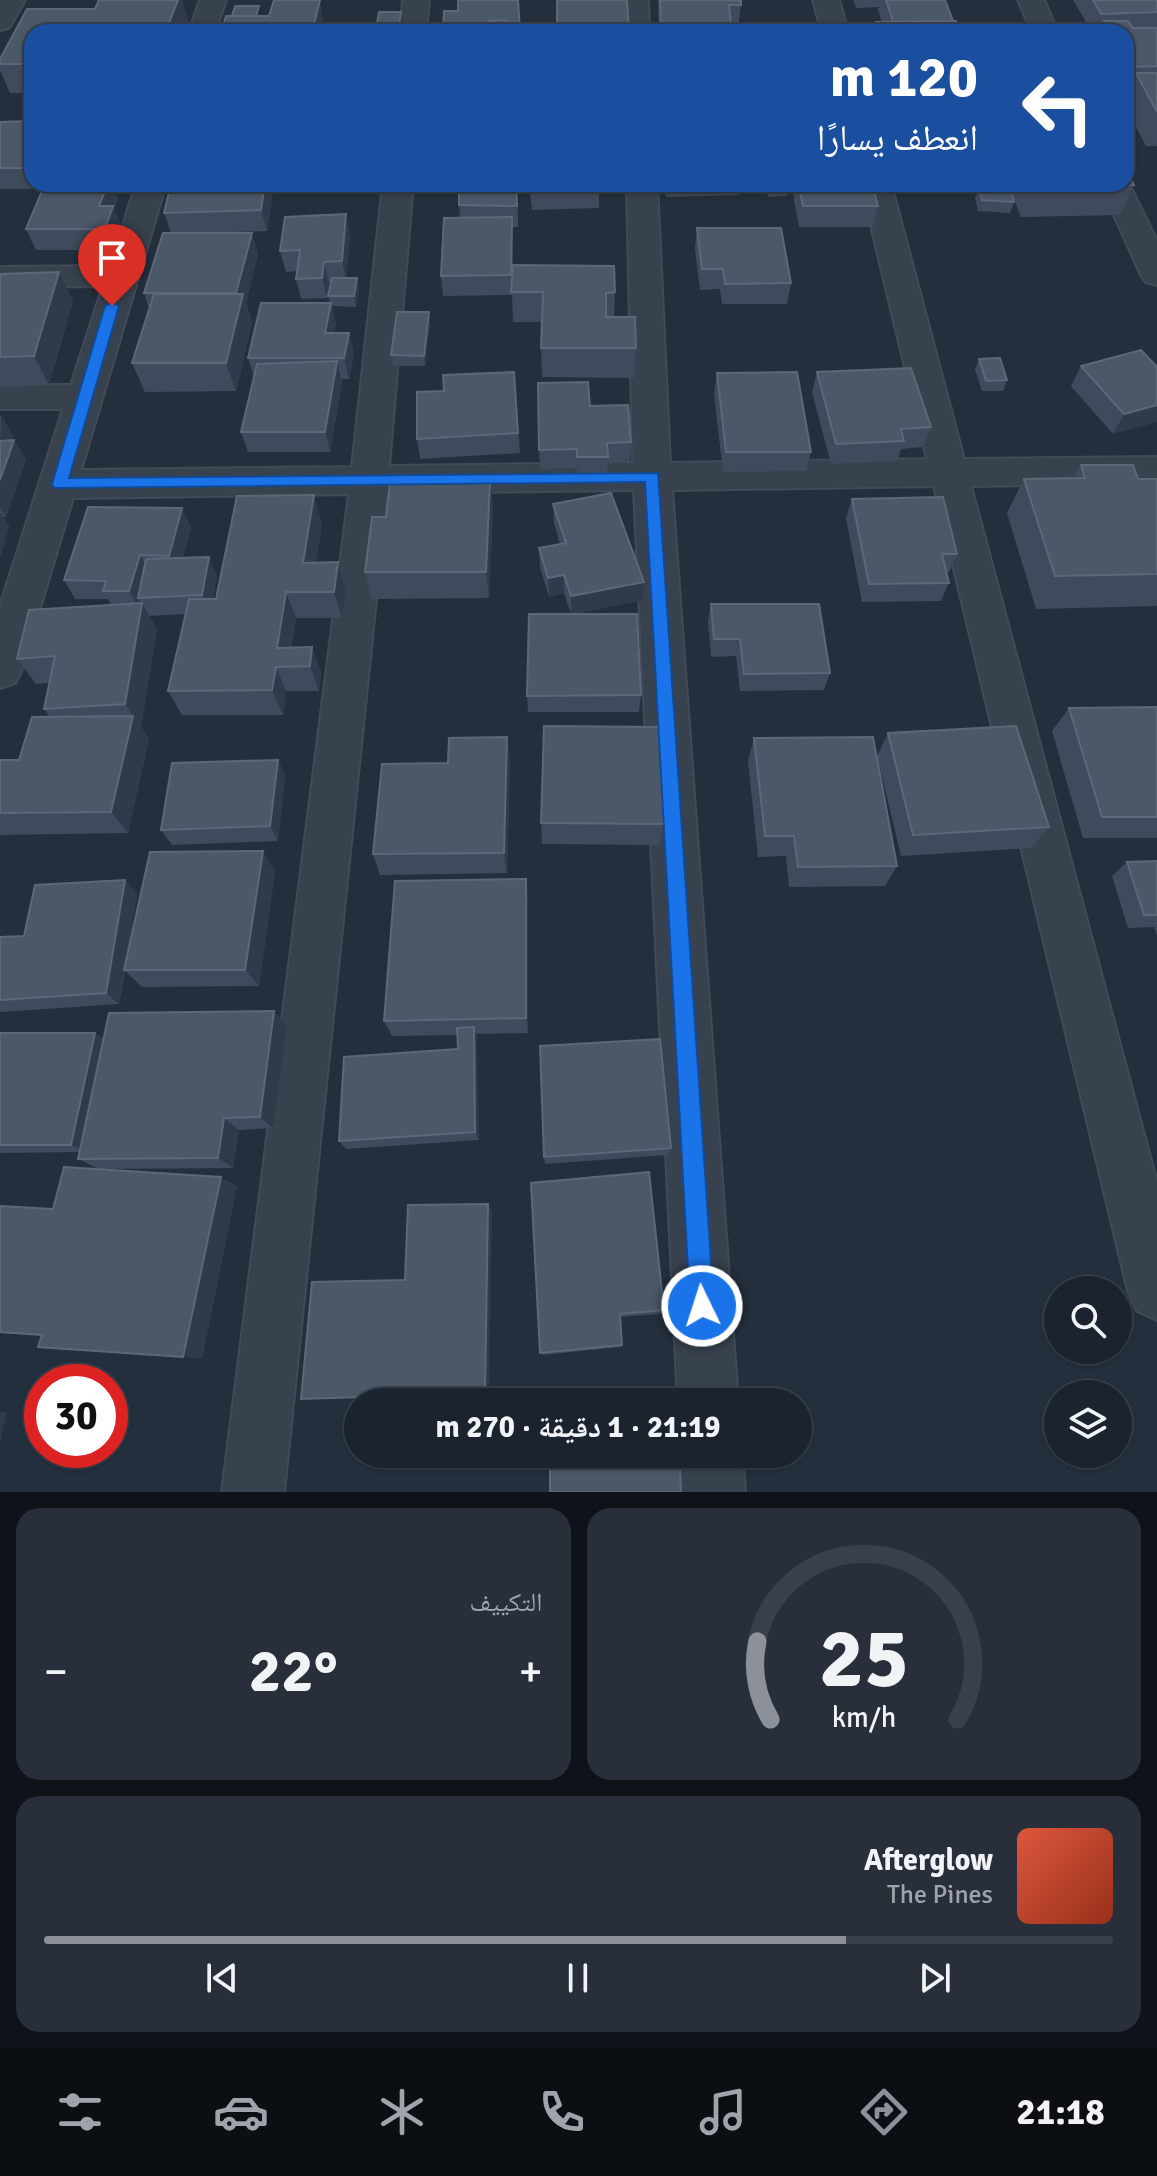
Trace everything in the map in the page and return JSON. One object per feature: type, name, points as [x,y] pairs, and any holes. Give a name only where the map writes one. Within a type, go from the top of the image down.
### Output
[{"type":"street","points":[[0,22],[12,0]]},
{"type":"street","points":[[205,24],[213,0]]},
{"type":"street","points":[[414,24],[416,0]]},
{"type":"street","points":[[635,0],[636,24]]},
{"type":"street","points":[[826,0],[833,24]]},
{"type":"street","points":[[1031,0],[1042,24]]},
{"type":"street","points":[[0,671],[148,192]]},
{"type":"street","points":[[253,1492],[369,482],[397,192]]},
{"type":"street","points":[[642,192],[652,477],[707,1388]]},
{"type":"street","points":[[878,192],[1157,1291]]},
{"type":"street","points":[[1119,192],[1157,275]]},
{"type":"street","points":[[0,277],[120,276]]},
{"type":"street","points":[[0,397],[87,397]]},
{"type":"street","points":[[60,484],[1157,470]]},
{"type":"street","points":[[712,1468],[714,1492]]},
{"type":"building","points":[[99,0],[178,0],[169,24],[24,24],[24,64],[0,64],[27,9],[95,9]]},
{"type":"building","points":[[274,0],[320,0],[314,24],[224,24],[226,16],[269,16]]},
{"type":"building","points":[[458,0],[518,0],[520,24],[506,24],[506,20],[489,21],[489,24],[443,24],[444,11],[458,11]]},
{"type":"building","points":[[557,0],[627,0],[628,24],[557,24]]},
{"type":"building","points":[[660,0],[741,0],[741,5],[729,5],[731,24],[661,24]]},
{"type":"building","points":[[886,0],[945,0],[953,21],[893,22]]},
{"type":"building","points":[[1093,0],[1157,0],[1157,12],[1101,14]]},
{"type":"building","points":[[235,6],[259,6],[256,16],[232,16]]},
{"type":"building","points":[[379,12],[401,12],[399,24],[377,24]]},
{"type":"building","points":[[956,21],[957,24],[877,24]]},
{"type":"building","points":[[1104,21],[1128,21],[1130,24],[1106,24]]},
{"type":"building","points":[[1134,28],[1157,28],[1157,66],[1134,67]]},
{"type":"building","points":[[1136,73],[1157,73],[1157,112]]},
{"type":"building","points":[[24,121],[23,168],[0,168],[0,122]]},
{"type":"building","points":[[42,192],[105,192],[99,206],[113,206],[105,229],[26,229]]},
{"type":"building","points":[[169,192],[264,192],[261,210],[164,213]]},
{"type":"building","points":[[459,192],[516,192],[517,206],[459,205]]},
{"type":"building","points":[[800,192],[874,192],[878,206],[803,206]]},
{"type":"building","points":[[980,192],[1012,192],[1014,202],[982,200]]},
{"type":"building","points":[[346,214],[342,261],[324,262],[322,278],[296,279],[300,250],[280,251],[285,217]]},
{"type":"building","points":[[512,217],[511,275],[441,276],[444,218]]},
{"type":"building","points":[[697,228],[781,228],[791,283],[725,284],[723,269],[702,269]]},
{"type":"building","points":[[163,233],[252,233],[236,293],[144,293]]},
{"type":"building","points":[[513,265],[614,266],[615,292],[606,293],[606,317],[635,317],[636,348],[541,348],[543,292],[511,292]]},
{"type":"building","points":[[59,272],[34,356],[0,357],[0,274]]},
{"type":"building","points":[[332,278],[357,278],[354,296],[328,296]]},
{"type":"building","points":[[154,294],[243,294],[226,363],[132,363]]},
{"type":"building","points":[[261,303],[331,303],[325,333],[349,333],[344,358],[248,358]]},
{"type":"building","points":[[397,312],[429,312],[424,356],[391,355]]},
{"type":"building","points":[[1141,350],[1157,367],[1157,405],[1124,414],[1081,366]]},
{"type":"building","points":[[1000,358],[1007,380],[986,381],[979,359]]},
{"type":"building","points":[[337,361],[325,432],[241,432],[257,364]]},
{"type":"building","points":[[911,368],[931,427],[901,429],[904,441],[836,444],[817,372]]},
{"type":"building","points":[[514,372],[518,433],[417,439],[417,392],[444,391],[443,375]]},
{"type":"building","points":[[797,372],[811,452],[726,452],[717,373]]},
{"type":"building","points":[[588,382],[590,406],[628,405],[631,442],[607,443],[608,457],[577,457],[577,449],[539,450],[538,383]]},
{"type":"building","points":[[14,440],[0,480],[0,441]]},
{"type":"building","points":[[1081,465],[1133,465],[1138,479],[1157,479],[1157,574],[1055,576],[1024,479],[1085,478]]},
{"type":"building","points":[[490,482],[486,572],[365,572],[372,517],[386,517],[390,483]]},
{"type":"building","points":[[611,493],[644,582],[571,596],[564,575],[548,578],[539,548],[566,543],[553,504]]},
{"type":"building","points":[[314,495],[303,563],[338,562],[334,592],[286,592],[277,648],[312,647],[310,666],[276,667],[272,690],[168,691],[189,599],[216,599],[237,496]]},
{"type":"building","points":[[943,497],[957,554],[942,554],[949,583],[869,584],[852,499]]},
{"type":"building","points":[[88,507],[182,508],[169,556],[140,555],[129,591],[103,591],[106,581],[64,580]]},
{"type":"building","points":[[209,557],[202,595],[138,598],[146,559]]},
{"type":"building","points":[[142,603],[125,704],[44,709],[55,656],[17,659],[29,610]]},
{"type":"building","points":[[711,604],[819,604],[830,673],[744,674],[740,639],[714,639]]},
{"type":"building","points":[[529,614],[637,614],[641,695],[527,696]]},
{"type":"building","points":[[1157,707],[1157,817],[1102,817],[1069,708]]},
{"type":"building","points":[[133,716],[111,812],[0,813],[0,760],[19,760],[32,717]]},
{"type":"building","points":[[544,726],[660,727],[663,824],[541,823]]},
{"type":"building","points":[[1016,726],[1049,827],[913,835],[888,733]]},
{"type":"building","points":[[507,737],[504,853],[373,854],[382,764],[448,763],[449,738]]},
{"type":"building","points":[[873,737],[897,866],[798,867],[794,836],[765,836],[754,738]]},
{"type":"building","points":[[278,760],[270,826],[161,830],[172,763]]},
{"type":"building","points":[[263,851],[245,970],[124,970],[150,852]]},
{"type":"building","points":[[1157,861],[1157,915],[1144,915],[1127,862]]},
{"type":"building","points":[[526,879],[526,1018],[384,1021],[395,881]]},
{"type":"building","points":[[125,880],[106,993],[0,1000],[0,937],[24,936],[35,885]]},
{"type":"building","points":[[274,1011],[260,1117],[224,1118],[218,1158],[78,1159],[109,1013]]},
{"type":"building","points":[[474,1027],[475,1132],[339,1141],[344,1057],[458,1049],[457,1028]]},
{"type":"building","points":[[0,1033],[95,1033],[71,1145],[0,1145]]},
{"type":"building","points":[[660,1039],[671,1148],[544,1157],[540,1046]]},
{"type":"building","points":[[64,1167],[221,1177],[183,1357],[38,1347],[42,1335],[0,1332],[0,1206],[53,1209]]},
{"type":"building","points":[[649,1172],[664,1310],[620,1314],[622,1345],[540,1353],[531,1183]]},
{"type":"building","points":[[488,1204],[485,1388],[344,1388],[344,1398],[301,1399],[312,1282],[405,1280],[408,1205]]},
{"type":"building","points":[[550,1468],[680,1468],[681,1492],[550,1492]]},
{"type":"route","points":[[112,306],[60,484],[652,477],[702,1306]]}]
